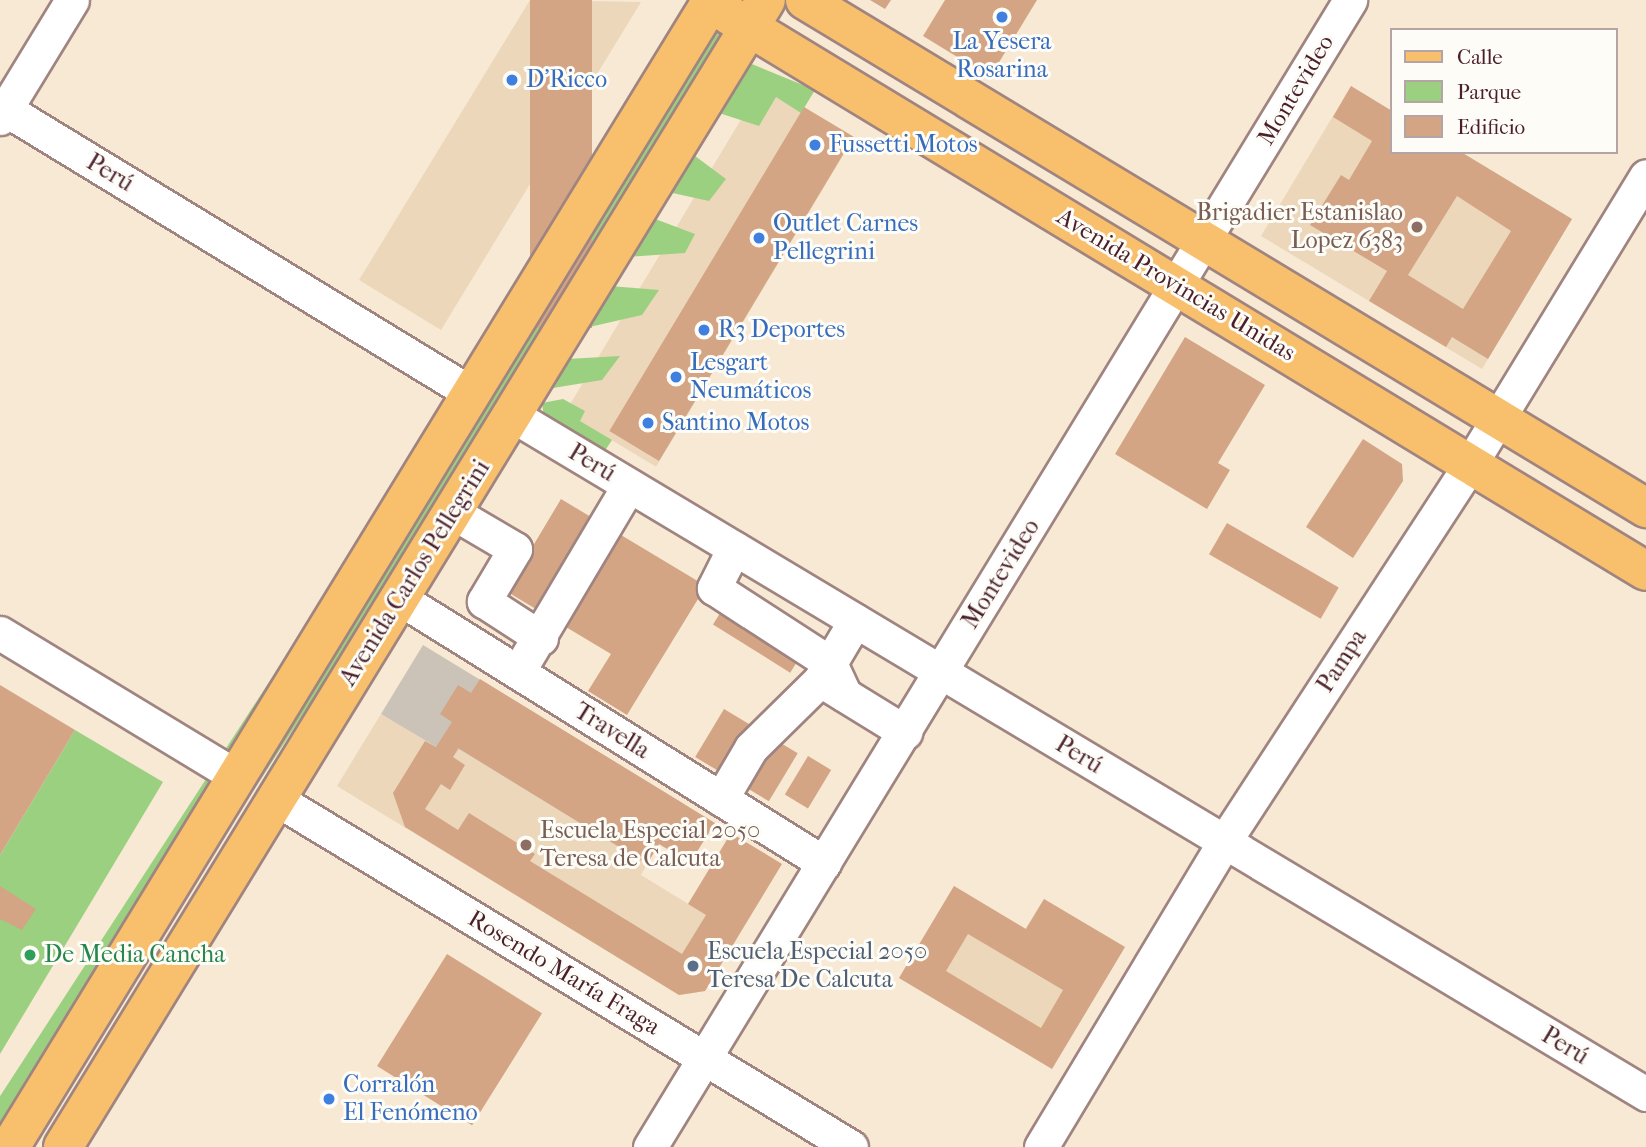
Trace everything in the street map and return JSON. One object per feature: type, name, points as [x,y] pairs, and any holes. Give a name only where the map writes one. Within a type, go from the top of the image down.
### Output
[{"type":"main road","points":[[805,0],[1646,508]]},
{"type":"main road","name":"Avenida Provincias Unidas","points":[[709,1],[758,14],[1178,286],[1646,571]]},
{"type":"main road","name":"Avenida Carlos Pellegrini","points":[[10,1147],[709,1]]},
{"type":"main road","name":"Avenida Carlos Pellegrini","points":[[63,1147],[758,14]]},
{"type":"street","points":[[2,111],[72,0]]},
{"type":"street","name":"Montevideo","points":[[650,1147],[1205,242],[1350,0]]},
{"type":"street","name":"Perú","points":[[2,111],[471,393]]},
{"type":"street","name":"Pampa","points":[[1041,1147],[1224,842],[1471,463],[1646,176]]},
{"type":"street","name":"Perú","points":[[512,415],[1646,1094]]},
{"type":"street","points":[[518,672],[541,638],[629,485]]},
{"type":"street","points":[[452,512],[515,549],[484,601],[541,638]]},
{"type":"street","points":[[734,548],[714,588],[905,732]]},
{"type":"street","name":"Travella","points":[[399,598],[824,863]]},
{"type":"street","points":[[721,799],[751,748],[832,679],[855,621]]},
{"type":"street","points":[[0,633],[236,776]]},
{"type":"street","name":"Rosendo María Fraga","points":[[276,799],[851,1147]]},
{"type":"shaded area","points":[[530,0],[641,2],[441,330],[359,280]]},
{"type":"shaded area","points":[[763,83],[854,138],[656,467],[565,412]]},
{"type":"shaded area","name":"Brigadier Estanislao Lopez 6383","points":[[1351,86],[1390,110],[1390,154],[1464,154],[1572,219],[1482,369],[1261,236]]},
{"type":"shaded area","points":[[423,645],[684,804],[647,864],[459,749],[453,757],[381,714]]},
{"type":"shaded area","name":"Escuela Especial 2050 Teresa de Calcuta","points":[[381,714],[453,757],[458,748],[647,864],[641,875],[739,935],[705,991],[679,995],[337,786]]},
{"type":"shaded area","points":[[954,886],[1025,929],[1044,899],[1125,947],[1052,1069],[899,978]]},
{"type":"green space","points":[[710,3],[749,28],[22,1147],[9,1147],[0,1141],[0,1096]]},
{"type":"green space","points":[[747,62],[815,90],[801,113],[776,97],[759,126],[716,112]]},
{"type":"green space","points":[[691,153],[726,179],[709,201],[668,192]]},
{"type":"green space","points":[[650,217],[695,234],[685,253],[626,257]]},
{"type":"green space","points":[[610,286],[659,290],[642,315],[585,328]]},
{"type":"green space","points":[[620,356],[602,380],[547,389],[567,359]]},
{"type":"green space","points":[[563,399],[585,411],[580,421],[612,440],[598,461],[545,424],[542,403]]},
{"type":"green space","name":"De Media Cancha","points":[[75,730],[163,782],[0,1054],[0,855]]},
{"type":"building","points":[[530,0],[592,0],[592,328],[530,328]]},
{"type":"building","points":[[870,0],[891,0],[885,9]]},
{"type":"building","points":[[945,0],[1037,0],[990,77],[923,36]]},
{"type":"building","name":"Brigadier Estanislao Lopez 6383","points":[[1351,86],[1390,110],[1390,154],[1464,154],[1572,219],[1488,359],[1452,337],[1446,347],[1369,301],[1387,271],[1310,225],[1341,175],[1349,180],[1372,141],[1333,117]],"holes":[[[1457,196],[1511,231],[1463,309],[1408,275]]]},
{"type":"building","points":[[804,107],[854,137],[659,461],[609,431]]},
{"type":"building","points":[[1185,337],[1265,385],[1218,463],[1230,470],[1207,509],[1115,454]]},
{"type":"building","points":[[1363,439],[1402,464],[1403,481],[1353,558],[1306,527]]},
{"type":"building","points":[[561,499],[706,586],[627,715],[588,691],[611,654],[506,591]]},
{"type":"building","points":[[1227,523],[1339,588],[1321,619],[1209,554]]},
{"type":"building","points":[[722,610],[799,658],[790,673],[713,624]]},
{"type":"building","points":[[480,679],[715,823],[690,863],[659,844],[647,864],[458,748],[453,757],[465,765],[450,790],[441,784],[425,809],[458,830],[469,813],[535,854],[530,861],[682,954],[706,915],[688,904],[731,833],[782,864],[705,991],[679,995],[405,827],[393,793],[425,741],[436,747],[452,722],[440,714],[458,685],[471,693]]},
{"type":"building","points":[[0,685],[75,730],[0,855]]},
{"type":"building","points":[[724,709],[798,753],[769,801],[695,757]]},
{"type":"building","points":[[808,756],[831,770],[808,808],[785,795]]},
{"type":"building","points":[[0,886],[36,909],[22,930],[0,919]]},
{"type":"building","points":[[954,886],[1026,929],[1044,899],[1125,947],[1052,1069],[899,978]],"holes":[[[968,934],[1063,990],[1041,1028],[946,971]]]},
{"type":"building","points":[[447,954],[542,1013],[472,1125],[377,1066]]},
{"type":"place","name":"La Yesera Rosarina","points":[[1002,17]]},
{"type":"place","name":"D'Ricco","points":[[512,80]]},
{"type":"place","name":"Fussetti Motos","points":[[815,145]]},
{"type":"place","name":"Brigadier Estanislao Lopez 6383","points":[[1417,227]]},
{"type":"place","name":"Outlet Carnes Pellegrini","points":[[759,238]]},
{"type":"place","name":"R3 Deportes","points":[[704,330]]},
{"type":"place","name":"Lesgart Neumáticos","points":[[676,377]]},
{"type":"place","name":"Santino Motos","points":[[648,423]]},
{"type":"place","name":"Escuela Especial 2050 Teresa de Calcuta","points":[[526,845]]},
{"type":"place","name":"De Media Cancha","points":[[30,955]]},
{"type":"place","name":"Escuela Especial 2050 Teresa De Calcuta","points":[[693,966]]},
{"type":"place","name":"Corralón El Fenómeno","points":[[329,1099]]}]
